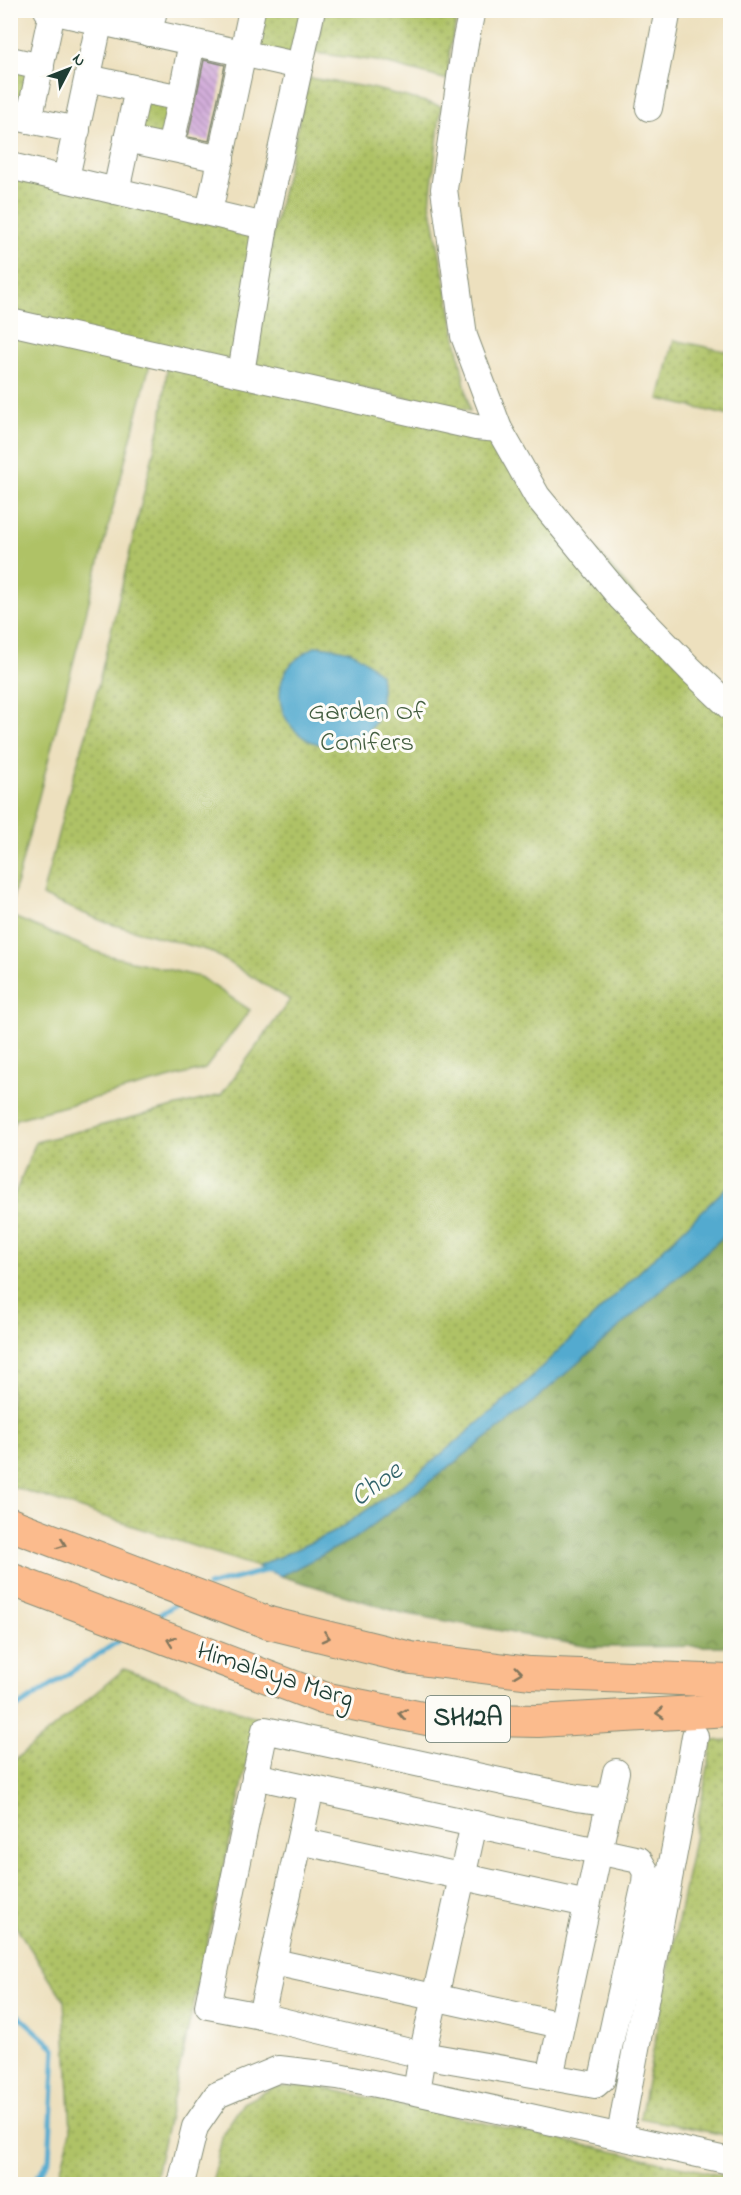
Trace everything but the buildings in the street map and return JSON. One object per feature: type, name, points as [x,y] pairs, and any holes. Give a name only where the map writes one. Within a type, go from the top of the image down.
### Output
[{"type":"main road","name":"Himalaya Marg","points":[[10,1524],[269,1623],[411,1658],[530,1673],[730,1681]]},
{"type":"main road","name":"Himalaya Marg","points":[[10,1579],[323,1698],[427,1719],[538,1721],[730,1710]]},
{"type":"street","points":[[209,212],[252,10]]},
{"type":"street","points":[[242,373],[265,226],[312,10]]},
{"type":"street","points":[[472,10],[465,43],[444,189],[464,336],[499,429],[537,496],[621,598],[730,707]]},
{"type":"street","points":[[649,108],[668,10]]},
{"type":"street","points":[[77,130],[20,118],[41,67],[50,11],[151,22],[192,42],[300,66]]},
{"type":"street","points":[[66,178],[101,16]]},
{"type":"street","points":[[170,148],[192,42]]},
{"type":"street","points":[[10,60],[41,67]]},
{"type":"street","points":[[88,78],[181,98]]},
{"type":"street","points":[[116,191],[138,89]]},
{"type":"street","points":[[127,139],[221,159]]},
{"type":"street","points":[[10,166],[265,226]]},
{"type":"street","points":[[10,322],[476,427],[499,429]]},
{"type":"street","points":[[255,1776],[639,1860],[646,1872],[605,2073],[595,2085],[422,2055],[261,2016],[208,2006],[255,1776],[266,1730],[577,1798],[609,1802]]},
{"type":"street","points":[[620,2136],[642,2008],[671,1875],[695,1736]]},
{"type":"street","points":[[550,2077],[616,1772]]},
{"type":"street","points":[[261,2016],[311,1788]]},
{"type":"street","points":[[416,2092],[422,2055],[474,1824]]},
{"type":"street","points":[[300,1841],[587,1904]]},
{"type":"street","points":[[274,1962],[561,2025]]},
{"type":"street","points":[[181,2184],[195,2127],[217,2095],[279,2069],[338,2076],[730,2161]]},
{"type":"green space","points":[[252,11],[312,11],[300,66],[243,53]]},
{"type":"green space","points":[[324,11],[459,11],[450,47],[448,80],[377,61],[315,53]]},
{"type":"green space","points":[[10,66],[35,72],[25,113],[11,109]]},
{"type":"green space","points":[[309,78],[372,88],[441,106],[430,203],[470,411],[256,366],[272,237]]},
{"type":"green space","points":[[142,94],[174,102],[166,141],[133,135]]},
{"type":"green space","name":"Garden Of Conifers","points":[[11,174],[265,229],[233,382],[501,439],[730,706],[730,1184],[523,1385],[413,1478],[336,1531],[257,1567],[11,1486],[11,1203],[36,1142],[221,1095],[290,1000],[210,951],[107,923],[42,896],[87,732],[161,421],[167,369],[11,332]]},
{"type":"green space","points":[[11,332],[150,364],[11,905]]},
{"type":"green space","points":[[674,340],[730,352],[730,416],[659,399]]},
{"type":"green space","points":[[11,916],[102,954],[200,977],[250,1010],[205,1069],[16,1119],[11,1132]]},
{"type":"green space","points":[[730,1231],[730,1646],[590,1647],[402,1613],[281,1576],[357,1537],[527,1407]]},
{"type":"green space","points":[[124,1669],[257,1718],[154,2184],[57,2184],[71,2131],[64,2000],[11,1919],[10,1764]]},
{"type":"green space","points":[[730,1740],[730,2136],[640,2118],[713,1741]]},
{"type":"green space","points":[[315,2086],[730,2177],[730,2184],[212,2184],[223,2133],[243,2103],[274,2087]]},
{"type":"water","points":[[316,646],[337,648],[358,655],[380,674],[381,699],[376,720],[364,735],[347,747],[339,748],[312,742],[293,728],[282,709],[281,685],[285,673],[303,654]]},
{"type":"water","points":[[730,1184],[730,1231],[527,1407],[357,1537],[281,1576],[257,1567],[336,1531],[413,1478],[523,1385]]},
{"type":"waterway","name":"Choe","points":[[208,1586],[271,1569]]},
{"type":"waterway","name":"Choe","points":[[151,1620],[181,1601]]},
{"type":"waterway","name":"Choe","points":[[10,1712],[128,1635]]},
{"type":"waterway","name":"Choe","points":[[10,2008],[55,2048],[49,2160],[32,2184]]}]
